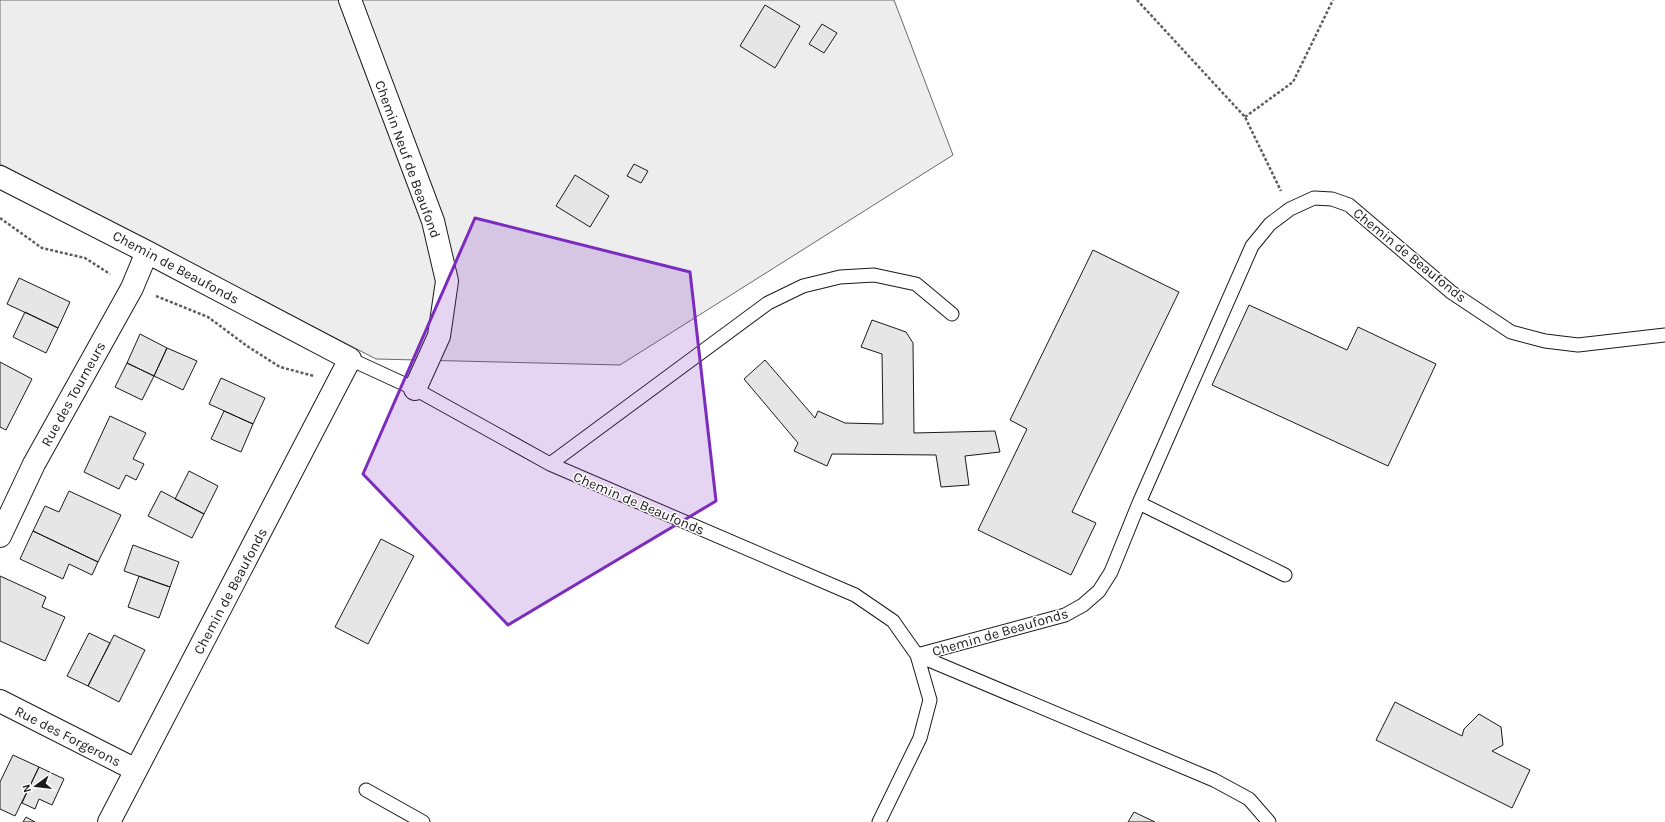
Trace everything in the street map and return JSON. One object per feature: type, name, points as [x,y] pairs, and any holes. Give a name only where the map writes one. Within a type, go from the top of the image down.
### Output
[{"type":"street","name":"Chemin Neuf de Beaufond","points":[[350,0],[433,221],[447,281],[439,336],[415,389]]},
{"type":"street","name":"Chemin de Beaufonds","points":[[0,177],[147,252],[350,359],[109,822]]},
{"type":"street","name":"Rue des Tourneurs","points":[[0,536],[34,464],[132,288],[147,252]]},
{"type":"street","name":"Rue des Forgerons","points":[[0,702],[136,770]]},
{"type":"lane","name":"Chemin de Beaufonds","points":[[917,655],[1045,622],[1065,615],[1083,605],[1099,591],[1111,572],[1139,503],[1252,246],[1270,224],[1290,209],[1314,198],[1332,199],[1349,205],[1451,292],[1511,332],[1545,341],[1578,345],[1665,335]]},
{"type":"lane","points":[[550,464],[768,303],[803,286],[840,277],[874,275],[916,284],[952,314]]},
{"type":"lane","name":"Chemin de Beaufonds","points":[[350,359],[415,389],[550,464],[855,595],[893,621],[917,655],[930,700],[920,738],[879,822]]},
{"type":"lane","points":[[1139,503],[1285,575]]},
{"type":"lane","points":[[917,655],[1214,780],[1249,799],[1269,822]]},
{"type":"lane","points":[[366,790],[423,822]]},
{"type":"path","points":[[1137,0],[1245,117],[1290,209]]},
{"type":"path","points":[[1245,117],[1293,82],[1333,0]]},
{"type":"path","points":[[0,218],[42,248],[85,258],[132,288],[166,299],[208,317],[247,346],[280,367],[338,382]]},
{"type":"highlighted area","points":[[475,218],[690,272],[716,501],[508,625],[363,474]]},
{"type":"shaded area","points":[[0,0],[894,0],[953,155],[620,365],[376,359],[0,164]]},
{"type":"building","points":[[765,5],[800,26],[775,68],[740,46]]},
{"type":"building","points":[[822,24],[837,33],[824,53],[809,44]]},
{"type":"building","points":[[634,164],[648,171],[641,183],[627,176]]},
{"type":"building","points":[[575,175],[609,196],[590,227],[556,206]]},
{"type":"building","points":[[1093,250],[1179,292],[1072,512],[1096,523],[1071,575],[978,530],[1027,429],[1010,420]]},
{"type":"building","points":[[19,278],[70,302],[58,328],[7,304]]},
{"type":"building","points":[[1249,305],[1347,350],[1358,327],[1436,364],[1388,466],[1212,385]]},
{"type":"building","points":[[25,312],[58,328],[46,353],[13,337]]},
{"type":"building","points":[[872,320],[906,332],[913,343],[914,433],[995,431],[1000,452],[965,456],[969,485],[941,487],[936,455],[832,454],[827,466],[794,451],[798,443],[744,379],[765,360],[815,418],[818,411],[845,423],[883,424],[882,354],[861,347]]},
{"type":"building","points":[[140,334],[167,348],[154,376],[127,363]]},
{"type":"building","points":[[167,348],[197,361],[183,390],[154,376]]},
{"type":"building","points":[[0,362],[32,379],[6,430],[0,427]]},
{"type":"building","points":[[127,363],[154,376],[142,400],[115,387]]},
{"type":"building","points":[[221,378],[265,398],[253,424],[209,404]]},
{"type":"building","points":[[224,411],[253,424],[241,452],[211,439]]},
{"type":"building","points":[[110,416],[146,433],[133,459],[144,464],[136,480],[126,475],[119,489],[84,472]]},
{"type":"building","points":[[189,471],[218,486],[204,514],[175,499]]},
{"type":"building","points":[[69,491],[121,515],[98,562],[33,531],[45,506],[59,512]]},
{"type":"building","points":[[161,491],[204,514],[192,538],[148,516]]},
{"type":"building","points":[[33,531],[98,562],[92,575],[69,564],[63,579],[20,559]]},
{"type":"building","points":[[381,539],[414,556],[368,644],[335,627]]},
{"type":"building","points":[[133,545],[179,562],[170,587],[124,571]]},
{"type":"building","points":[[0,576],[46,597],[42,607],[65,617],[45,661],[0,641]]},
{"type":"building","points":[[139,576],[170,587],[159,618],[128,607]]},
{"type":"building","points":[[89,633],[110,643],[88,686],[67,676]]},
{"type":"building","points":[[114,635],[145,650],[119,702],[88,686]]},
{"type":"building","points":[[1395,702],[1462,736],[1464,729],[1479,714],[1501,727],[1503,745],[1492,751],[1530,770],[1512,808],[1376,740]]},
{"type":"building","points":[[13,755],[39,767],[15,816],[0,809],[0,782]]},
{"type":"building","points":[[39,767],[64,779],[52,805],[39,799],[35,809],[22,803]]},
{"type":"building","points":[[1134,812],[1155,822],[1128,822]]},
{"type":"building","points":[[26,817],[35,822],[23,822]]}]
